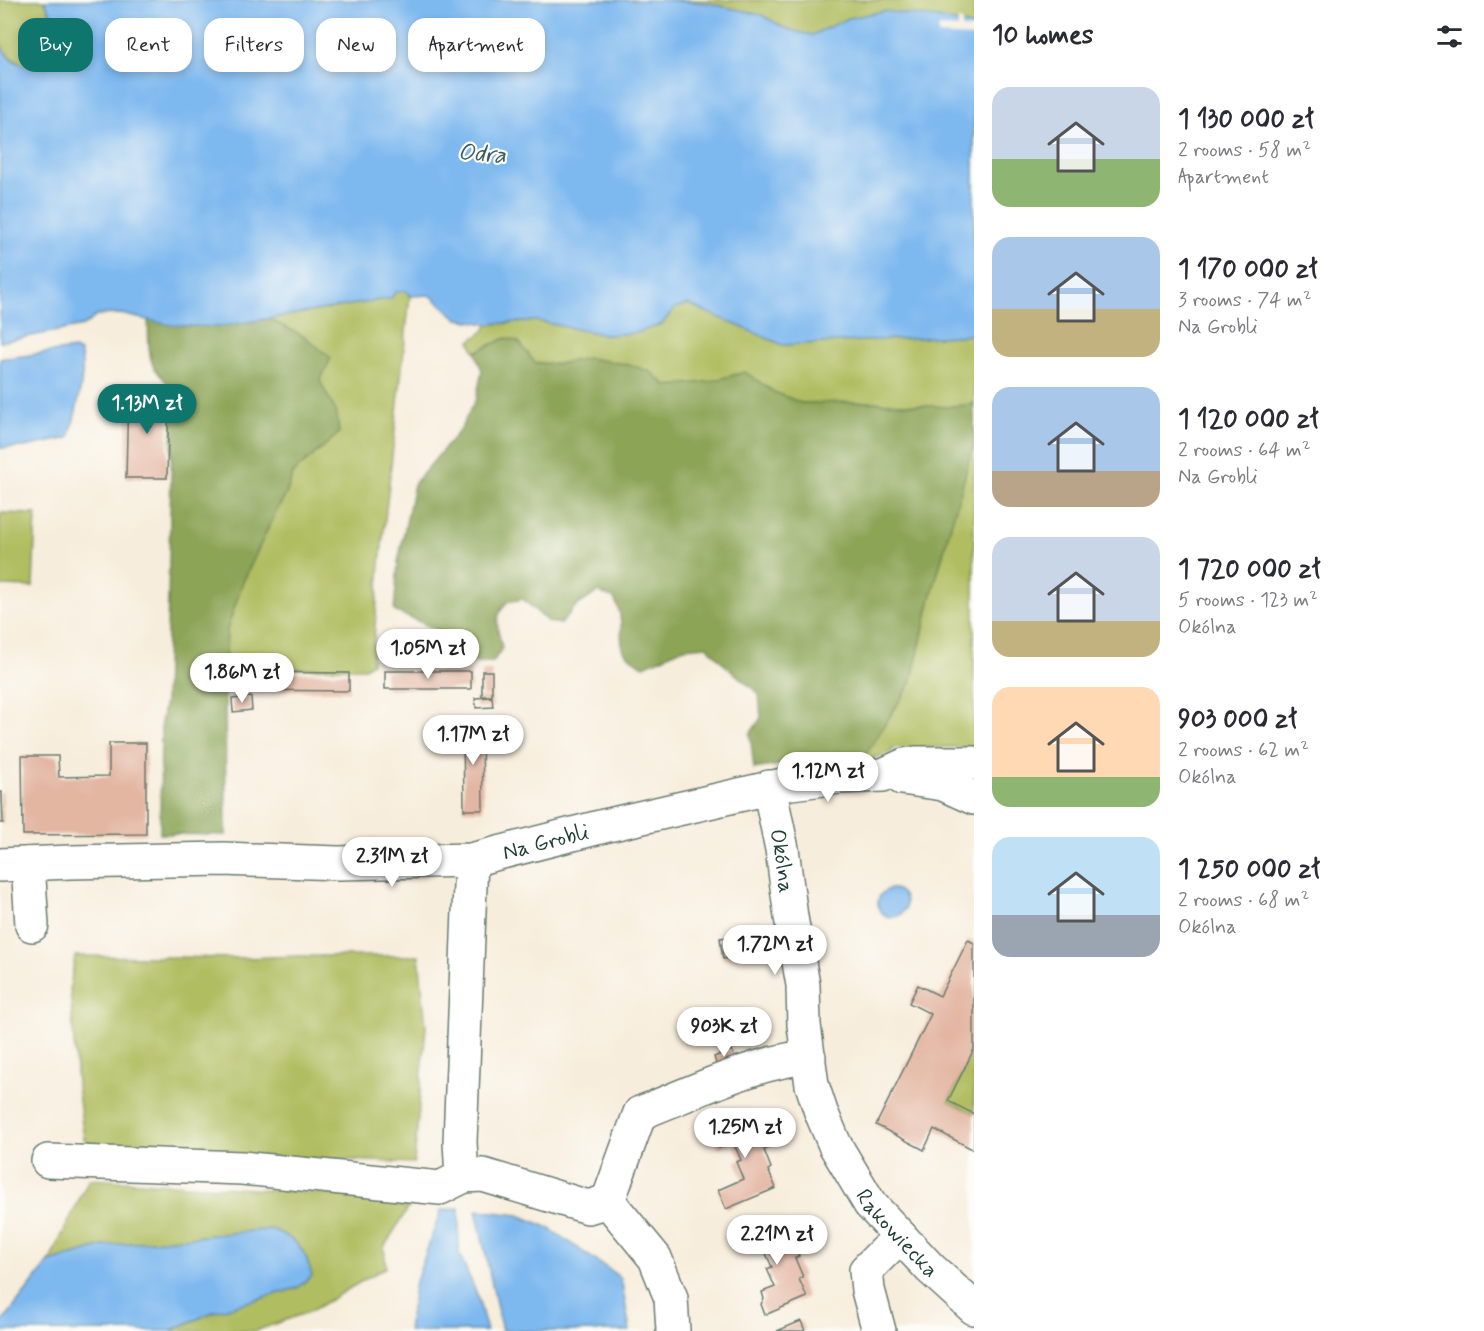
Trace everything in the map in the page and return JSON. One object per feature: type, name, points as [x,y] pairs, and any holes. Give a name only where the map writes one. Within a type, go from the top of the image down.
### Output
[{"type":"street","name":"Na Grobli","points":[[14,865],[223,859],[338,863],[471,860],[604,826],[769,788],[823,778],[883,775],[905,765],[916,763],[974,762]]},
{"type":"street","points":[[883,775],[943,784],[974,798]]},
{"type":"street","name":"Okólna","points":[[769,788],[782,849],[790,917],[802,985],[804,1025],[812,1085],[835,1145]]},
{"type":"street","points":[[462,1176],[460,1142],[471,860]]},
{"type":"street","points":[[14,865],[32,926]]},
{"type":"street","points":[[608,1201],[640,1113],[758,1068],[789,1058],[809,1057]]},
{"type":"street","name":"Rakowiecka","points":[[835,1145],[870,1204],[930,1268],[974,1308]]},
{"type":"street","points":[[48,1161],[242,1168],[440,1188],[462,1176],[483,1176],[588,1207],[608,1201]]},
{"type":"street","points":[[608,1201],[655,1258],[671,1298],[673,1331]]},
{"type":"street","points":[[879,1331],[868,1290],[866,1270],[900,1236]]},
{"type":"green space","points":[[0,0],[44,0],[52,18],[18,18],[18,62],[4,51],[0,42]]},
{"type":"green space","points":[[668,0],[974,0],[974,27],[938,18],[849,18],[812,35],[786,29],[762,15]]},
{"type":"green space","points":[[406,291],[410,296],[380,564],[372,663],[365,668],[225,669],[227,630],[242,584],[276,511],[286,495],[293,473],[339,433],[336,412],[319,381],[305,337],[269,319],[391,298],[395,292]]},
{"type":"green space","points":[[688,304],[783,345],[974,335],[974,404],[946,407],[872,402],[801,403],[774,392],[745,372],[708,382],[667,386],[651,372],[588,358],[559,364],[535,363],[519,343],[506,338],[475,352],[470,341],[484,331],[488,324],[537,321],[607,335],[662,324],[674,309]]},
{"type":"green space","points":[[148,319],[171,325],[217,327],[269,319],[305,337],[331,358],[320,381],[336,412],[339,433],[293,473],[286,495],[276,511],[242,584],[227,630],[225,669],[226,835],[160,834],[161,723],[165,701],[173,393],[152,364]]},
{"type":"green space","points":[[506,338],[519,342],[535,363],[559,364],[588,358],[631,365],[651,372],[667,386],[708,382],[745,372],[774,392],[801,403],[872,402],[946,407],[974,404],[974,443],[932,593],[911,683],[863,759],[805,761],[754,769],[750,734],[761,718],[759,694],[726,666],[707,646],[684,648],[644,666],[634,660],[627,655],[622,645],[620,614],[614,598],[598,592],[575,607],[561,624],[548,622],[523,599],[507,602],[498,619],[502,648],[493,662],[447,663],[436,629],[394,611],[398,562],[414,484],[460,430],[476,399],[482,371],[475,352]]},
{"type":"green space","points":[[974,443],[974,747],[892,748],[892,752],[863,759],[911,683],[932,593]]},
{"type":"green space","points":[[0,513],[36,514],[33,587],[0,586]]},
{"type":"green space","points":[[75,956],[247,958],[419,956],[426,1027],[414,1163],[100,1149],[84,1139],[77,1085],[70,987]]},
{"type":"green space","points":[[974,1049],[974,1114],[948,1101]]},
{"type":"green space","points":[[89,1179],[332,1194],[409,1207],[384,1247],[386,1267],[311,1311],[255,1331],[170,1331],[213,1312],[297,1288],[272,1229],[104,1246],[49,1262]]},
{"type":"water","name":"Odra","points":[[45,0],[668,0],[708,3],[762,15],[786,29],[812,35],[849,18],[884,11],[938,18],[974,27],[974,335],[783,345],[688,304],[674,309],[662,324],[637,333],[607,335],[537,321],[488,324],[458,319],[430,295],[410,296],[406,291],[395,292],[392,298],[217,327],[171,325],[120,314],[98,315],[83,326],[0,342],[0,43],[8,56],[18,62],[18,72],[93,72],[93,18],[52,18]]},
{"type":"water","points":[[74,349],[80,352],[82,371],[69,438],[25,447],[0,448],[0,359]]},
{"type":"water","points":[[892,889],[902,893],[906,903],[902,913],[892,917],[882,913],[878,903],[882,893]]},
{"type":"water","points":[[459,1208],[459,1253],[477,1294],[487,1331],[408,1331],[414,1287],[441,1210]]},
{"type":"water","points":[[476,1210],[519,1215],[547,1227],[621,1278],[630,1331],[502,1331]]},
{"type":"water","points":[[272,1229],[295,1242],[307,1259],[312,1276],[297,1288],[213,1312],[170,1331],[0,1331],[0,1325],[49,1262],[104,1246]]},
{"type":"pier","points":[[958,20],[962,21],[962,28],[974,29],[974,37],[938,35],[939,27],[958,28]]},
{"type":"building","points":[[128,392],[169,393],[167,478],[126,478]]},
{"type":"building","points":[[385,671],[471,671],[471,689],[385,689]]},
{"type":"building","points":[[482,671],[492,671],[492,696],[482,696]]},
{"type":"building","points":[[235,672],[349,673],[349,691],[235,690]]},
{"type":"building","points":[[251,697],[252,710],[233,712],[232,699]]},
{"type":"building","points":[[492,697],[493,707],[476,708],[475,698]]},
{"type":"building","points":[[463,723],[482,723],[483,810],[464,810]]},
{"type":"building","points":[[109,743],[146,743],[146,834],[23,835],[22,756],[58,756],[59,777],[109,776]]},
{"type":"building","points":[[0,792],[2,792],[3,823],[0,823]]},
{"type":"building","points":[[739,936],[741,957],[723,959],[720,938]]},
{"type":"building","points":[[968,940],[974,943],[974,1049],[948,1101],[974,1114],[974,1150],[934,1129],[924,1150],[876,1125],[931,1014],[909,1003],[918,985],[940,996]]},
{"type":"building","points":[[732,1050],[735,1059],[717,1066],[714,1057]]},
{"type":"building","points":[[749,1111],[752,1120],[756,1118],[769,1148],[764,1150],[771,1168],[768,1170],[776,1188],[726,1209],[718,1190],[743,1179],[736,1162],[741,1160],[733,1142],[719,1148],[710,1127]]},
{"type":"building","points":[[779,1220],[787,1239],[792,1237],[799,1256],[795,1258],[803,1277],[799,1279],[807,1297],[765,1315],[761,1304],[764,1299],[762,1292],[775,1287],[767,1269],[772,1267],[764,1249],[752,1254],[750,1250],[742,1249],[738,1239]]},
{"type":"building","points":[[801,1321],[805,1331],[777,1331]]}]
